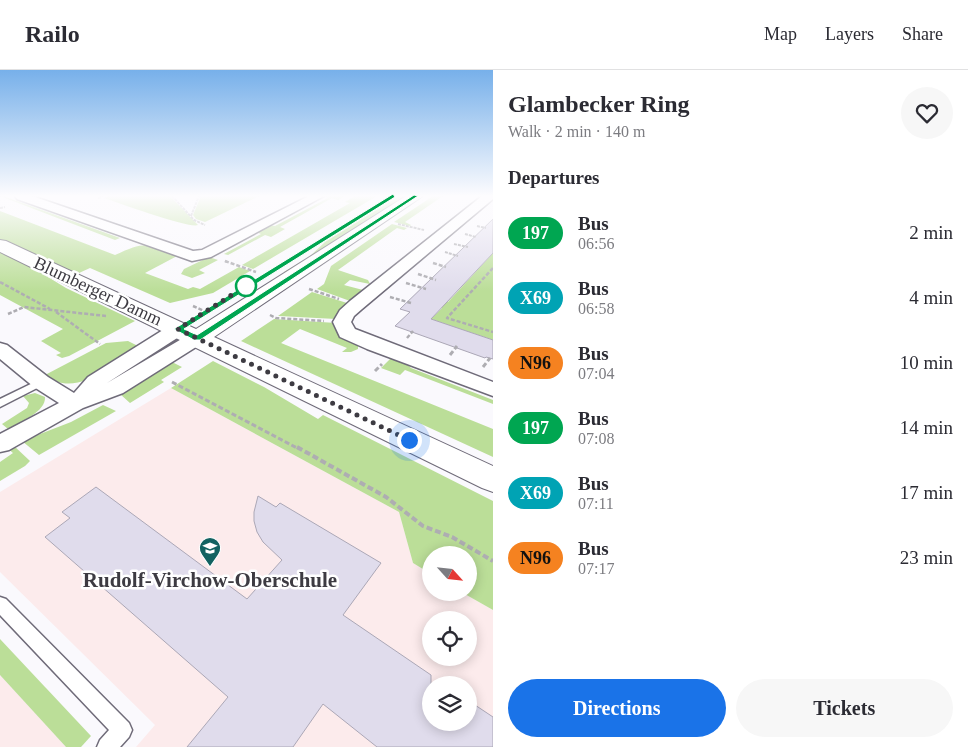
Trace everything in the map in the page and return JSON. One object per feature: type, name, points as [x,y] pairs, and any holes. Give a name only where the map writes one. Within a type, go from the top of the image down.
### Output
[{"type":"main road","points":[[187,334],[346,228]]},
{"type":"main road","points":[[187,334],[364,228]]},
{"type":"main road","name":"Blumberger Damm","points":[[0,245],[493,480]]},
{"type":"street","points":[[119,228],[199,255],[254,228]]},
{"type":"street","points":[[458,228],[447,239],[334,321],[347,333],[374,345],[493,389]]},
{"type":"street","points":[[0,444],[76,403],[115,388],[187,334]]},
{"type":"street","points":[[0,349],[41,382],[76,403]]},
{"type":"lane","points":[[0,403],[41,382]]},
{"type":"lane","points":[[0,604],[122,730],[107,747]]},
{"type":"path","points":[[409,228],[468,247]]},
{"type":"path","points":[[462,234],[476,237]]},
{"type":"path","points":[[199,255],[256,272]]},
{"type":"path","points":[[493,268],[447,318],[493,332]]},
{"type":"path","points":[[0,282],[54,311],[100,344]]},
{"type":"path","points":[[309,289],[340,300]]},
{"type":"path","points":[[8,314],[24,307],[107,316]]},
{"type":"path","points":[[270,316],[276,318],[334,321]]},
{"type":"path","points":[[172,382],[258,426],[386,497],[423,526],[452,537],[493,561]]},
{"type":"shaded area","name":"Rudolf-Virchow-Oberschule","points":[[171,388],[399,512],[413,563],[422,568],[422,601],[477,601],[493,610],[493,747],[136,747],[155,725],[0,572],[0,492]]},
{"type":"shaded area","points":[[0,675],[66,747],[0,747]]},
{"type":"green space","points":[[0,228],[43,228],[115,255],[134,247],[153,246],[179,255],[145,273],[188,289],[193,287],[200,289],[239,267],[250,271],[213,293],[170,303],[90,268],[79,273],[68,270],[0,241]]},
{"type":"green space","points":[[83,228],[91,228],[120,238],[115,240]]},
{"type":"green space","points":[[264,228],[285,229],[271,237],[265,235],[228,255],[224,254],[261,234],[256,232]]},
{"type":"green space","points":[[307,228],[323,228],[253,269],[242,265]]},
{"type":"green space","points":[[348,228],[358,228],[288,274],[284,272],[309,257],[325,242]]},
{"type":"green space","points":[[387,228],[407,228],[404,230],[397,228],[338,270],[368,280],[370,284],[350,280],[344,285],[363,290],[350,301],[317,289],[324,284],[331,266]]},
{"type":"green space","points":[[0,252],[30,266],[66,288],[135,321],[69,356],[62,358],[56,355],[61,353],[41,341],[63,329],[0,295]]},
{"type":"green space","points":[[493,253],[493,340],[431,319],[442,308],[440,307],[446,301],[448,302]]},
{"type":"green space","points":[[209,257],[218,260],[199,270],[205,273],[192,278],[181,274],[184,269]]},
{"type":"green space","points":[[312,292],[347,303],[338,312],[336,319],[278,316]]},
{"type":"green space","points":[[274,319],[336,323],[358,344],[358,349],[351,352],[342,352],[347,348],[300,329],[281,343],[493,429],[493,457],[241,341]]},
{"type":"green space","points":[[128,341],[140,347],[106,370],[82,382],[69,384],[57,382],[45,375],[106,343]]},
{"type":"green space","points":[[394,355],[412,362],[409,366],[411,368],[493,400],[493,404],[405,370],[400,375],[381,368]]},
{"type":"green space","points":[[170,361],[182,367],[161,380],[164,382],[130,403],[120,394]]},
{"type":"green space","points":[[213,361],[264,387],[318,419],[323,415],[493,501],[493,610],[477,601],[478,546],[422,546],[422,568],[413,563],[399,512],[171,388]]},
{"type":"green space","points":[[35,393],[45,397],[37,412],[8,429],[2,424],[27,408],[29,403],[23,396]]},
{"type":"green space","points":[[103,405],[116,411],[39,455],[22,441],[71,422]]},
{"type":"green space","points":[[13,445],[30,461],[0,481],[0,462],[13,453],[6,447]]},
{"type":"green space","points":[[0,639],[91,736],[81,747],[66,747],[0,675]]},
{"type":"building","points":[[484,228],[493,228],[493,253],[431,319],[493,340],[493,359],[485,358],[395,326],[410,312],[400,309]]},
{"type":"building","points":[[96,487],[247,599],[282,560],[263,542],[257,532],[254,512],[258,496],[276,507],[280,503],[381,563],[343,615],[431,675],[422,676],[422,731],[477,731],[477,706],[493,717],[493,747],[377,747],[323,704],[293,747],[187,747],[228,697],[45,537],[70,518],[62,512]]},
{"type":"bus line","name":"197","points":[[341,228],[178,329],[197,338],[367,228]]},
{"type":"place","name":"Rudolf-Virchow-Oberschule","points":[[210,567]]},
{"type":"route","points":[[246,286],[178,329],[409,440]]}]
